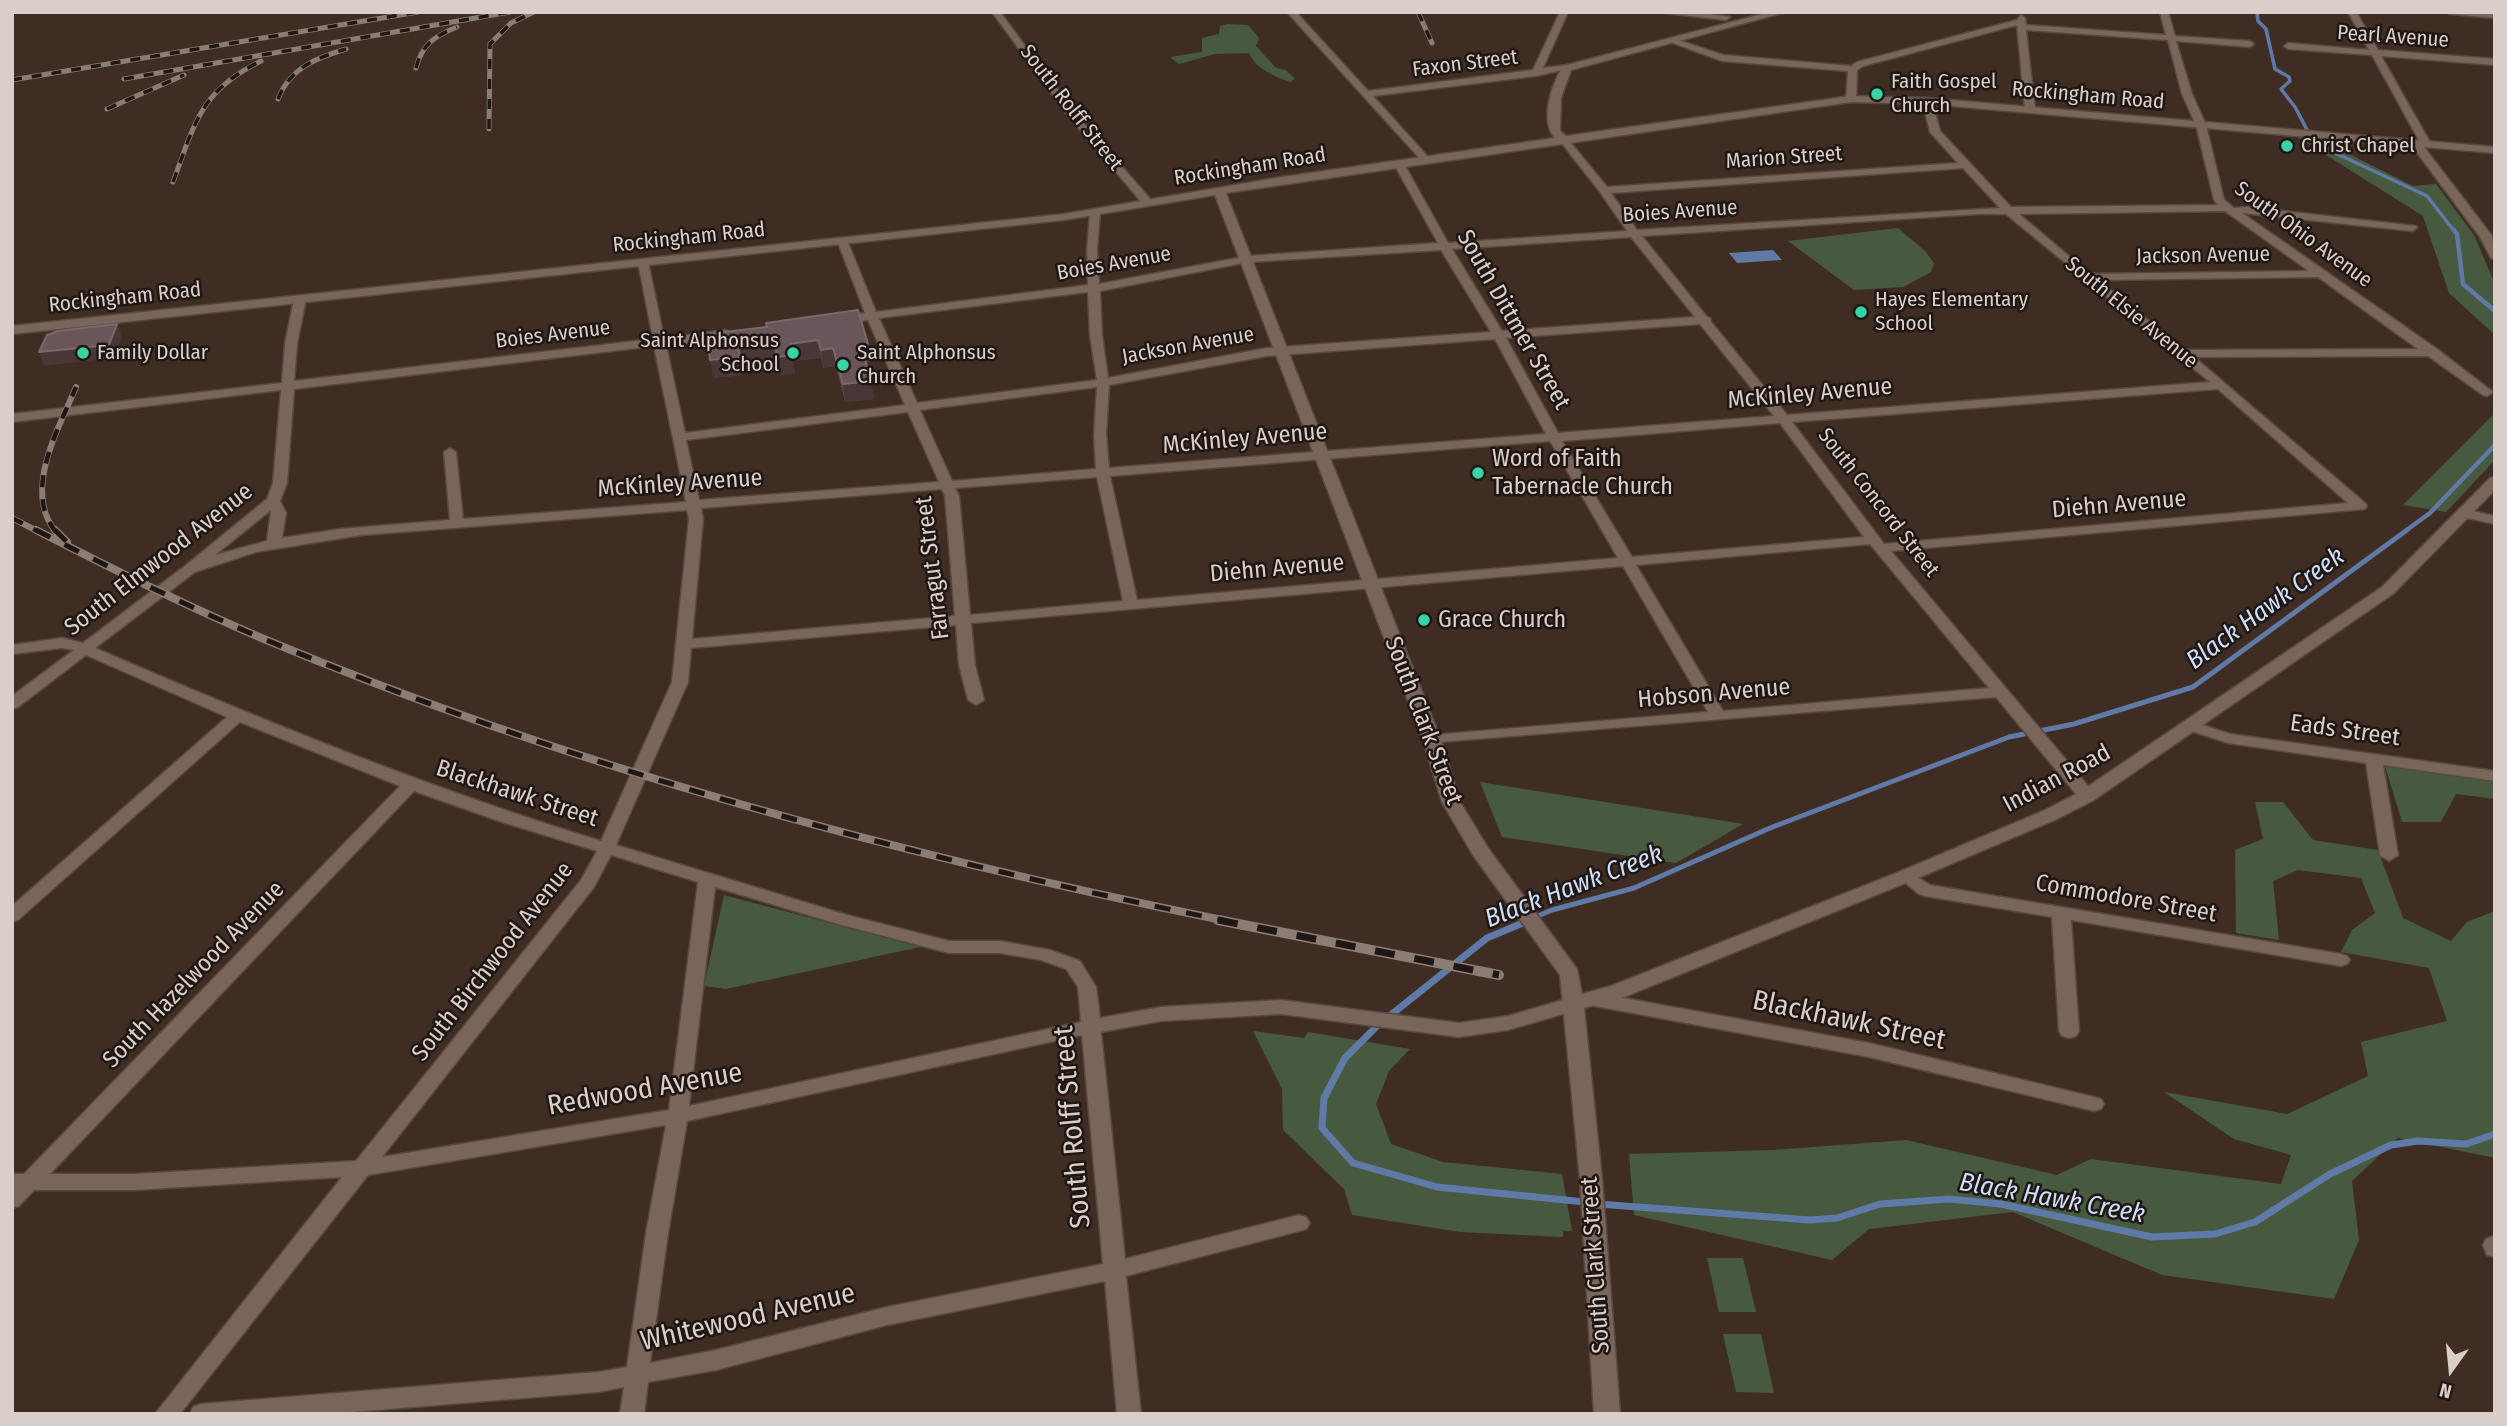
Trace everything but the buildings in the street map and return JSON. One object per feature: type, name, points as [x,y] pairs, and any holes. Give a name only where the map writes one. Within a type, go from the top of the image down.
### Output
[{"type":"street","name":"South Rolff Street","points":[[996,12],[1072,115],[1148,204]]},
{"type":"street","points":[[1290,12],[1426,160]]},
{"type":"street","points":[[1536,73],[1564,12]]},
{"type":"street","points":[[1660,12],[1726,15],[1740,23]]},
{"type":"street","points":[[1567,68],[1782,12]]},
{"type":"street","name":"South Ohio Avenue","points":[[2164,12],[2187,94],[2201,125],[2206,155],[2219,200],[2487,392]]},
{"type":"street","points":[[2352,12],[2420,143],[2490,237],[2495,255]]},
{"type":"street","points":[[2451,12],[2495,16]]},
{"type":"street","points":[[1669,40],[1722,58],[1853,69],[1860,64],[2021,20],[2172,38],[2250,44]]},
{"type":"street","points":[[2021,20],[2029,110]]},
{"type":"street","name":"Pearl Avenue","points":[[2288,46],[2495,62]]},
{"type":"street","name":"Faxon Street","points":[[1366,94],[1567,68]]},
{"type":"street","name":"South Concord Street","points":[[1567,68],[1562,76],[1553,119],[1555,131],[1706,320],[1878,544],[2087,796]]},
{"type":"street","points":[[1851,99],[1853,69]]},
{"type":"street","name":"Rockingham Road","points":[[12,330],[1095,212],[1219,190],[1851,99],[1927,101],[2495,150]]},
{"type":"street","name":"South Elsie Avenue","points":[[1927,101],[1934,132],[2008,210],[2087,278],[2220,385],[2360,506]]},
{"type":"street","name":"South Dittmer Street","points":[[1399,164],[1498,334],[1554,437],[1718,716]]},
{"type":"street","name":"Marion Street","points":[[1604,190],[1967,165]]},
{"type":"street","name":"South Clark Street","points":[[1219,190],[1284,350],[1432,740],[1451,802],[1480,850],[1570,974],[1582,1002],[1607,1414]]},
{"type":"street","name":"Boies Avenue","points":[[820,322],[1094,289],[1248,258],[2008,210],[2230,210],[2412,228]]},
{"type":"street","points":[[1095,212],[1092,250],[1096,335],[1103,382],[1100,435],[1103,474],[1131,604]]},
{"type":"street","name":"Farragut Street","points":[[842,240],[854,276],[952,496],[967,665],[976,700]]},
{"type":"street","name":"South Birchwood Avenue","points":[[166,1414],[588,883],[606,849],[680,682],[696,519],[643,262]]},
{"type":"street","name":"Jackson Avenue","points":[[2087,278],[2321,274]]},
{"type":"street","name":"South Elmwood Avenue","points":[[12,704],[190,569],[273,501],[280,483],[291,344],[300,299]]},
{"type":"street","name":"Jackson Avenue","points":[[680,437],[1103,382],[1284,350],[1706,320]]},
{"type":"street","name":"Boies Avenue","points":[[12,418],[741,332]]},
{"type":"street","points":[[2181,354],[2433,352]]},
{"type":"street","name":"McKinley Avenue","points":[[190,569],[226,555],[307,537],[2220,385]]},
{"type":"street","points":[[450,452],[457,524]]},
{"type":"street","name":"Indian Road","points":[[1582,1002],[1618,992],[1906,876],[2050,815],[2087,796],[2388,590],[2495,481]]},
{"type":"street","points":[[273,501],[279,513],[274,543]]},
{"type":"street","name":"Diehn Avenue","points":[[683,644],[1627,562],[2360,506]]},
{"type":"street","points":[[2463,513],[2495,520]]},
{"type":"street","points":[[12,650],[62,643],[83,648]]},
{"type":"street","name":"Blackhawk Street","points":[[83,648],[238,716],[411,784],[606,849],[844,920],[949,947]]},
{"type":"street","name":"Hobson Avenue","points":[[1432,740],[2001,692]]},
{"type":"street","points":[[12,916],[238,716]]},
{"type":"street","name":"Eads Street","points":[[2191,726],[2228,738],[2495,776]]},
{"type":"street","points":[[2374,760],[2389,855]]},
{"type":"street","name":"South Hazelwood Avenue","points":[[12,1200],[21,1182],[411,784]]},
{"type":"street","name":"Commodore Street","points":[[1906,876],[1925,890],[2342,960]]},
{"type":"street","points":[[632,1414],[678,1116],[707,879]]},
{"type":"street","points":[[2061,912],[2069,1031]]},
{"type":"street","name":"South Rolff Street","points":[[949,947],[1000,947],[1033,952],[1073,965],[1087,987],[1129,1414]]},
{"type":"street","name":"Blackhawk Street","points":[[1281,1007],[1459,1030],[1508,1023],[1582,1002],[1868,1050],[2094,1104]]},
{"type":"street","name":"Redwood Avenue","points":[[21,1182],[135,1182],[363,1168],[678,1116],[1092,1026],[1161,1014],[1281,1007]]},
{"type":"street","name":"Whitewood Avenue","points":[[201,1414],[598,1382],[716,1360],[887,1316],[1115,1270],[1299,1223]]},
{"type":"green space","points":[[1248,25],[1259,38],[1256,46],[1276,68],[1286,70],[1295,79],[1290,82],[1272,75],[1256,63],[1249,53],[1215,54],[1179,64],[1170,57],[1202,52],[1202,38],[1219,34],[1220,26]]},
{"type":"green space","points":[[2299,138],[2321,140],[2413,186],[2436,184],[2474,235],[2495,284],[2495,335],[2449,293],[2423,216]]},
{"type":"green space","points":[[1898,228],[1925,251],[1934,263],[1931,272],[1903,287],[1854,290],[1788,241]]},
{"type":"green space","points":[[2495,413],[2495,460],[2446,512],[2403,505]]},
{"type":"green space","points":[[2385,766],[2495,782],[2495,799],[2456,794],[2441,822],[2402,822]]},
{"type":"green space","points":[[1480,782],[1743,824],[1676,863],[1502,837]]},
{"type":"green space","points":[[2255,802],[2283,802],[2313,840],[2378,850],[2403,918],[2451,941],[2467,922],[2495,911],[2495,1158],[2398,1138],[2352,1181],[2359,1240],[2334,1299],[2162,1275],[2013,1212],[1869,1229],[1832,1260],[1634,1215],[1629,1154],[1772,1150],[1906,1140],[2057,1175],[2091,1159],[2281,1184],[2291,1155],[2234,1139],[2164,1092],[2287,1114],[2368,1076],[2361,1042],[2447,1021],[2429,968],[2341,952],[2352,930],[2375,913],[2361,878],[2298,870],[2273,881],[2279,940],[2236,933],[2235,850],[2263,839]]},
{"type":"green space","points":[[724,895],[920,947],[726,989],[704,986]]},
{"type":"green space","points":[[1253,1031],[1304,1038],[1308,1032],[1410,1049],[1389,1071],[1376,1104],[1391,1144],[1443,1162],[1562,1174],[1572,1231],[1563,1231],[1563,1237],[1460,1232],[1352,1215],[1344,1189],[1283,1130],[1282,1089]]},
{"type":"green space","points":[[1707,1258],[1743,1258],[1756,1312],[1719,1312]]},
{"type":"green space","points":[[1723,1334],[1761,1334],[1774,1393],[1736,1392]]},
{"type":"water","points":[[1773,250],[1782,260],[1737,263],[1729,253]]},
{"type":"waterway","name":"Black Hawk Creek","points":[[2257,12],[2258,21],[2266,29],[2275,69],[2289,77],[2290,81],[2281,89],[2295,107],[2314,143],[2427,196],[2455,232]]},
{"type":"waterway","name":"Black Hawk Creek","points":[[2454,230],[2457,234],[2463,284],[2495,311]]},
{"type":"waterway","name":"Black Hawk Creek","points":[[2404,532],[2430,513],[2495,445]]},
{"type":"waterway","name":"Black Hawk Creek","points":[[1526,921],[1552,910],[1634,888],[1770,828],[2009,737],[2074,724],[2193,687],[2407,530]]},
{"type":"waterway","name":"Black Hawk Creek","points":[[1387,1018],[1487,938],[1530,920]]},
{"type":"waterway","name":"Black Hawk Creek","points":[[1379,1024],[1345,1058],[1324,1098],[1322,1128],[1353,1163],[1437,1187],[1585,1202]]},
{"type":"waterway","name":"Black Hawk Creek","points":[[1598,1204],[1810,1220],[1837,1218],[1880,1204],[1949,1199],[2001,1204],[2152,1237],[2215,1234],[2255,1222],[2330,1174],[2391,1145],[2418,1141],[2466,1144],[2495,1134]]},
{"type":"railway","points":[[12,80],[418,12]]},
{"type":"railway","points":[[124,79],[510,12]]},
{"type":"railway","points":[[489,129],[490,44],[511,23],[534,12]]},
{"type":"railway","points":[[1418,12],[1432,43]]},
{"type":"railway","points":[[416,68],[430,42],[457,27]]},
{"type":"railway","points":[[278,99],[289,79],[305,66],[346,49]]},
{"type":"railway","points":[[173,182],[194,126],[212,97],[241,72],[261,61]]},
{"type":"railway","points":[[107,109],[184,75]]},
{"type":"railway","points":[[56,532],[46,516],[42,498],[43,479],[53,440],[76,387]]},
{"type":"railway","points":[[12,518],[39,532]]},
{"type":"railway","points":[[36,530],[177,600],[264,639],[381,685],[618,768],[860,837],[1227,921]]},
{"type":"railway","points":[[55,530],[67,542]]},
{"type":"railway","points":[[1218,920],[1499,975]]},
{"type":"place","name":"Faith Gospel Church","points":[[1877,94]]},
{"type":"place","name":"Christ Chapel","points":[[2287,146]]},
{"type":"place","name":"Hayes Elementary School","points":[[1861,312]]},
{"type":"place","name":"Family Dollar","points":[[83,353]]},
{"type":"place","name":"Saint Alphonsus School","points":[[793,353]]},
{"type":"place","name":"Saint Alphonsus Church","points":[[843,365]]},
{"type":"place","name":"Word of Faith Tabernacle Church","points":[[1478,473]]},
{"type":"place","name":"Grace Church","points":[[1424,620]]}]
